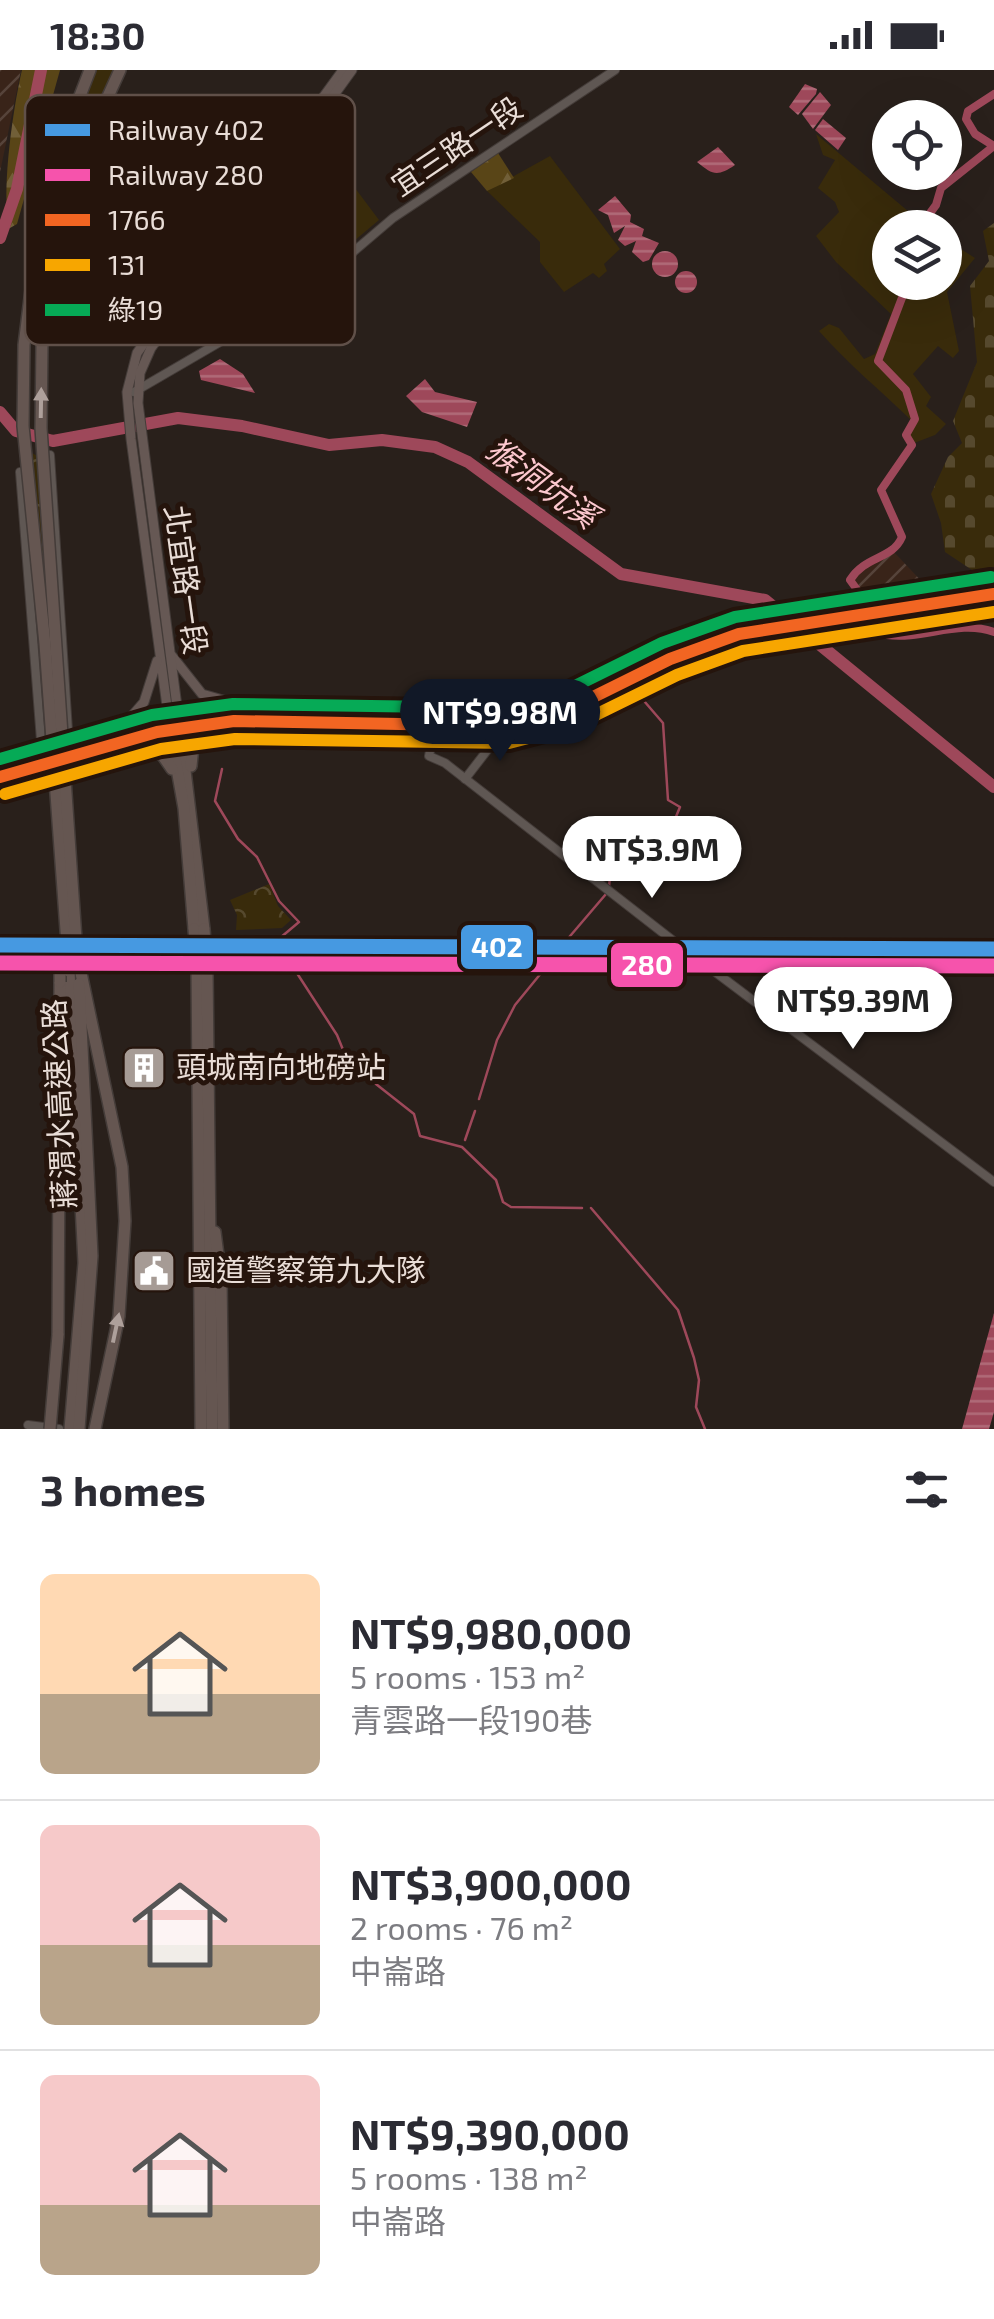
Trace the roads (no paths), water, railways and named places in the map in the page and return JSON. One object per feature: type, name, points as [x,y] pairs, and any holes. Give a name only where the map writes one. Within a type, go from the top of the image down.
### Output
[{"type":"highway","name":"蔣渭水高速公路","points":[[80,95],[90,70]]},
{"type":"highway","name":"蔣渭水高速公路","points":[[109,95],[120,70]]},
{"type":"highway","name":"蔣渭水高速公路","points":[[25,337],[23,426],[46,644],[60,872],[76,971]]},
{"type":"highway","name":"蔣渭水高速公路","points":[[42,345],[40,428],[77,954],[84,1263],[75,1425]]},
{"type":"highway","points":[[174,723],[188,807],[202,969],[212,1429]]},
{"type":"highway","points":[[188,807],[191,754],[210,726]]},
{"type":"highway","points":[[151,749],[170,764],[188,807]]},
{"type":"highway","points":[[50,1429],[58,1335],[60,872]]},
{"type":"highway","points":[[201,1429],[202,969]]},
{"type":"highway","points":[[76,971],[122,1167],[125,1221],[119,1316],[95,1426]]},
{"type":"highway","points":[[208,1173],[221,1278],[223,1429]]},
{"type":"main road","points":[[325,95],[343,70]]},
{"type":"main road","points":[[334,95],[352,70]]},
{"type":"main road","points":[[132,398],[136,356],[143,345]]},
{"type":"main road","points":[[132,398],[152,345]]},
{"type":"main road","name":"北宜路一段","points":[[132,398],[174,723]]},
{"type":"main road","points":[[118,732],[148,696],[164,654],[202,694],[258,708],[492,716],[533,710],[570,698],[672,644],[747,619],[994,583]]},
{"type":"main road","points":[[0,777],[91,752],[174,723],[210,726],[296,720],[432,728],[506,726],[565,711],[670,659],[761,629],[994,594]]},
{"type":"main road","points":[[0,762],[118,732],[258,708]]},
{"type":"main road","points":[[91,752],[151,749]]},
{"type":"street","name":"宜三路一段","points":[[355,250],[393,218],[615,70]]},
{"type":"street","name":"宜三路一段","points":[[132,398],[219,345]]},
{"type":"street","points":[[50,456],[69,746]]},
{"type":"street","points":[[20,472],[42,753]]},
{"type":"street","points":[[390,713],[390,725]]},
{"type":"street","points":[[438,716],[432,728],[429,756],[465,779],[676,943]]},
{"type":"street","points":[[465,779],[506,726]]},
{"type":"street","points":[[690,953],[994,1182]]},
{"type":"street","points":[[28,1426],[59,1429]]},
{"type":"waterway","points":[[36,95],[41,70]]},
{"type":"waterway","points":[[932,210],[941,188],[994,146],[975,134],[966,119],[968,111],[994,94]]},
{"type":"waterway","points":[[0,238],[17,189],[25,149]]},
{"type":"waterway","points":[[861,595],[850,580],[863,566],[892,550],[902,537],[881,490],[912,445],[906,435],[915,419],[906,390],[878,361],[901,300]]},
{"type":"waterway","name":"猴洞坑溪","points":[[0,412],[16,431],[53,441],[178,418],[242,426],[329,445],[382,440],[435,447],[468,462],[621,574],[765,600],[994,787]]},
{"type":"waterway","points":[[876,618],[887,635],[968,628],[994,632]]},
{"type":"waterway","points":[[609,886],[610,878],[668,836],[680,807],[668,800],[663,723],[632,687]]},
{"type":"waterway","points":[[222,769],[215,801],[238,839],[257,857],[279,901],[299,922],[280,938],[283,943]]},
{"type":"waterway","points":[[565,942],[606,894]]},
{"type":"waterway","points":[[479,1099],[497,1040],[515,1005],[560,950]]},
{"type":"waterway","points":[[287,952],[289,957]]},
{"type":"waterway","points":[[293,967],[337,1035],[348,1062],[414,1114],[420,1136],[462,1147],[496,1180],[503,1202],[511,1207],[582,1208]]},
{"type":"waterway","points":[[465,1140],[475,1111]]},
{"type":"waterway","points":[[591,1208],[678,1310],[699,1380],[696,1407],[705,1429]]},
{"type":"railway","points":[[0,942],[994,946]]},
{"type":"rail line","name":"402","points":[[0,945],[994,949]]},
{"type":"rail line","name":"280","points":[[0,963],[994,966]]},
{"type":"place","name":"頭城南向地磅站","points":[[144,1068]]},
{"type":"place","name":"國道警察第九大隊","points":[[154,1271]]}]
